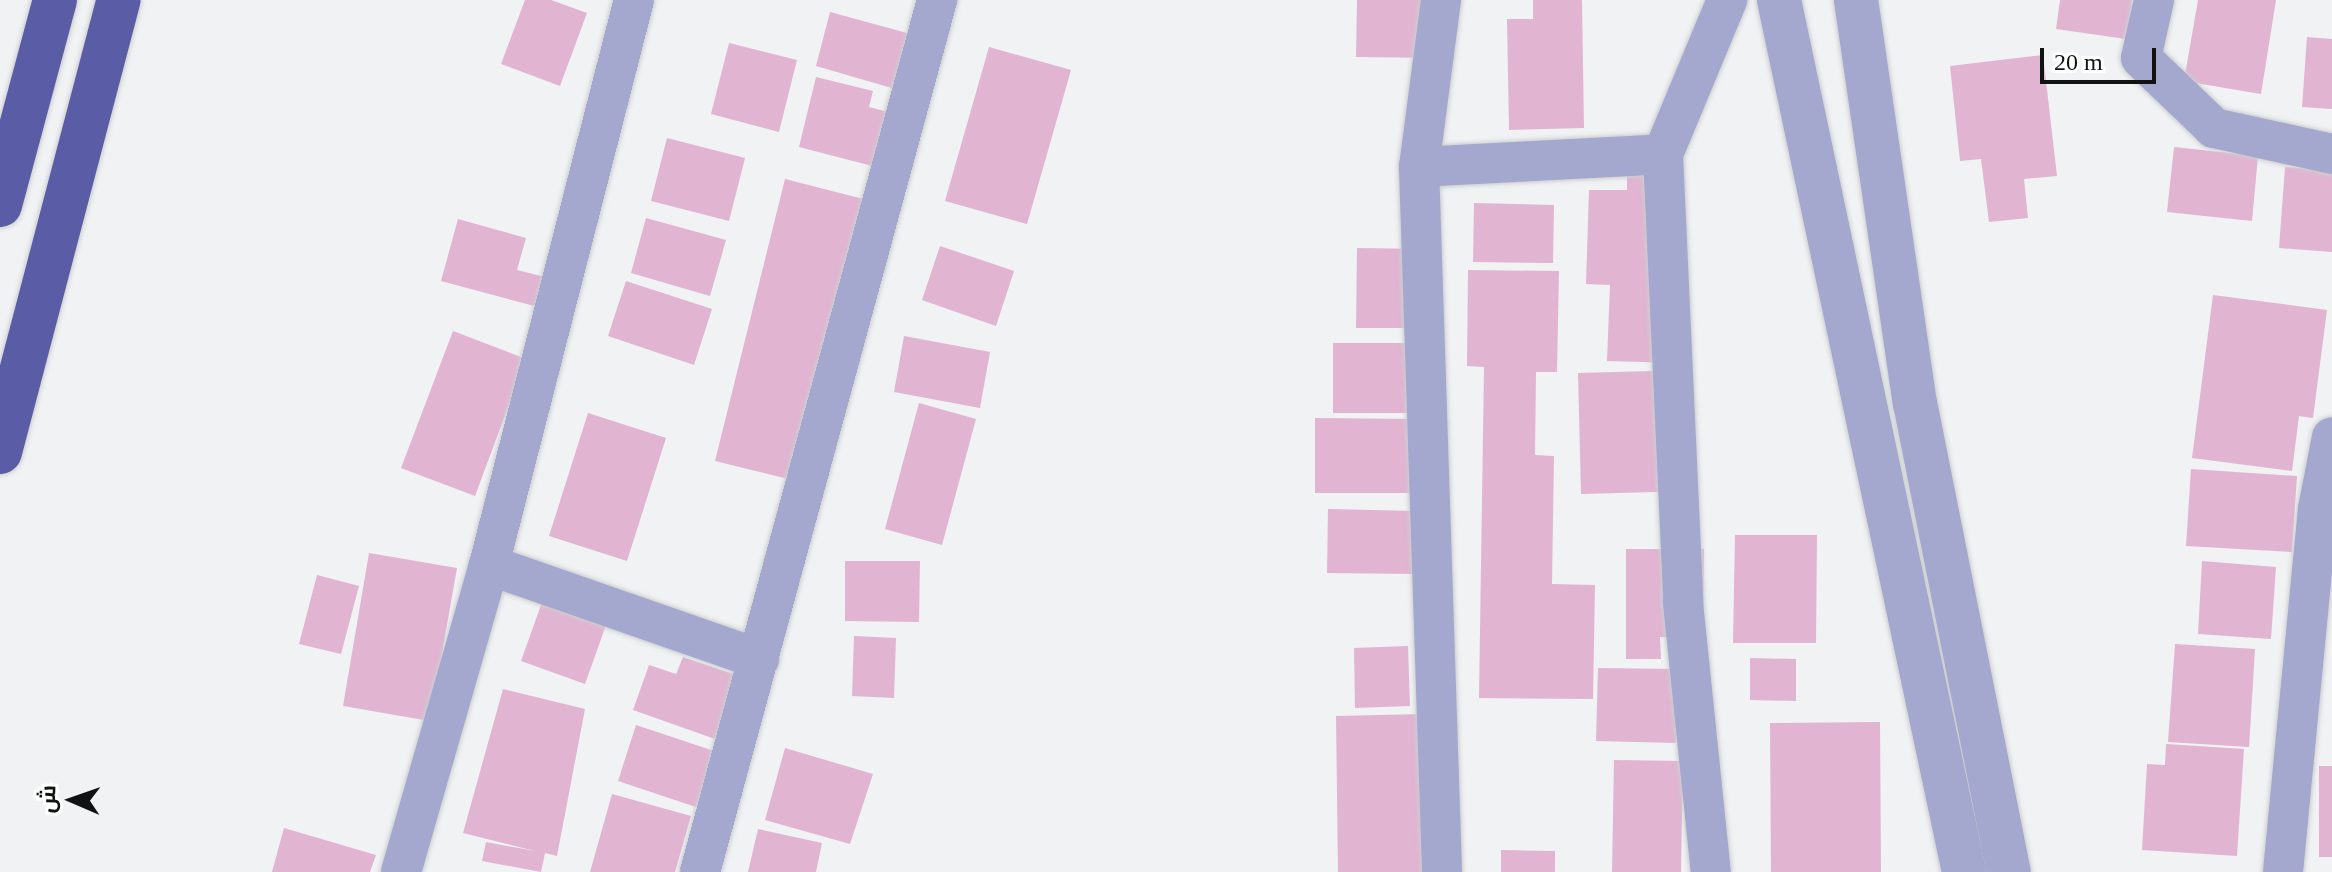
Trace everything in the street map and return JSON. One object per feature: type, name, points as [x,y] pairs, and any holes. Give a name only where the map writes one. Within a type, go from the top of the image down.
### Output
[{"type":"highway","points":[[0,205],[55,0]]},
{"type":"highway","points":[[0,452],[119,0]]},
{"type":"street","points":[[401,872],[489,565],[634,0]]},
{"type":"street","points":[[700,872],[937,0]]},
{"type":"street","points":[[1441,0],[1419,167],[1442,872]]},
{"type":"street","points":[[1711,872],[1683,603],[1663,154],[1727,0]]},
{"type":"street","points":[[1779,0],[1964,872]]},
{"type":"street","points":[[1856,0],[1915,403],[2009,872]]},
{"type":"street","points":[[2154,0],[2141,58],[2214,128],[2332,154]]},
{"type":"street","points":[[1419,167],[1663,154]]},
{"type":"street","points":[[2283,872],[2332,437]]},
{"type":"street","points":[[489,565],[759,659]]},
{"type":"building","points":[[525,0],[551,0],[587,13],[560,86],[501,64]]},
{"type":"building","points":[[1357,0],[1434,0],[1434,58],[1356,57]]},
{"type":"building","points":[[1533,0],[1582,0],[1584,128],[1509,130],[1507,19],[1533,19]]},
{"type":"building","points":[[2060,0],[2132,0],[2126,39],[2056,29]]},
{"type":"building","points":[[2198,0],[2276,0],[2261,94],[2184,81]]},
{"type":"building","points":[[830,12],[918,36],[902,91],[816,66]]},
{"type":"building","points":[[2307,37],[2332,39],[2332,109],[2302,107]]},
{"type":"building","points":[[729,43],[797,60],[779,132],[711,114]]},
{"type":"building","points":[[989,47],[1071,70],[1027,224],[945,201]]},
{"type":"building","points":[[2043,55],[2057,176],[2024,179],[2028,218],[1989,222],[1981,159],[1960,161],[1950,66]]},
{"type":"building","points":[[816,77],[873,91],[869,107],[895,114],[880,168],[799,147]]},
{"type":"building","points":[[667,138],[745,158],[729,221],[651,201]]},
{"type":"building","points":[[2174,147],[2258,156],[2252,221],[2167,212]]},
{"type":"building","points":[[2285,167],[2332,171],[2332,252],[2279,248]]},
{"type":"building","points":[[1627,171],[1665,171],[1675,363],[1607,361],[1610,285],[1586,284],[1589,190],[1627,190]]},
{"type":"building","points":[[785,179],[875,202],[804,483],[715,461]]},
{"type":"building","points":[[1474,203],[1554,205],[1553,263],[1473,262]]},
{"type":"building","points":[[646,218],[726,240],[710,296],[631,273]]},
{"type":"building","points":[[458,219],[526,238],[517,270],[545,277],[538,307],[441,281]]},
{"type":"building","points":[[940,246],[1014,271],[996,326],[922,300]]},
{"type":"building","points":[[1357,248],[1426,249],[1425,328],[1356,328]]},
{"type":"building","points":[[1468,270],[1559,271],[1557,372],[1536,372],[1535,455],[1554,456],[1552,584],[1595,585],[1593,699],[1479,698],[1484,367],[1467,366]]},
{"type":"building","points":[[626,281],[712,309],[694,365],[608,336]]},
{"type":"building","points":[[2213,295],[2327,310],[2313,418],[2299,416],[2292,471],[2192,458]]},
{"type":"building","points":[[453,331],[526,359],[475,496],[401,468]]},
{"type":"building","points":[[904,336],[990,352],[980,408],[894,392]]},
{"type":"building","points":[[1333,343],[1417,343],[1416,413],[1333,413]]},
{"type":"building","points":[[1689,370],[1692,491],[1581,494],[1578,373]]},
{"type":"building","points":[[919,403],[976,419],[942,545],[885,529]]},
{"type":"building","points":[[588,413],[666,438],[627,561],[549,536]]},
{"type":"building","points":[[1315,418],[1418,419],[1417,493],[1315,493]]},
{"type":"building","points":[[2191,469],[2297,476],[2292,552],[2186,546]]},
{"type":"building","points":[[1328,509],[1417,511],[1416,574],[1327,573]]},
{"type":"building","points":[[1735,535],[1817,535],[1816,643],[1733,643]]},
{"type":"building","points":[[1626,549],[1704,549],[1703,637],[1660,637],[1661,659],[1626,659]]},
{"type":"building","points":[[369,553],[457,568],[430,721],[343,706]]},
{"type":"building","points":[[845,561],[920,561],[919,622],[845,621]]},
{"type":"building","points":[[2202,561],[2276,567],[2271,639],[2198,634]]},
{"type":"building","points":[[317,575],[359,586],[341,654],[299,644]]},
{"type":"building","points":[[546,591],[610,614],[585,684],[521,661]]},
{"type":"building","points":[[854,636],[896,638],[894,698],[852,696]]},
{"type":"building","points":[[2175,644],[2255,649],[2249,747],[2168,742]]},
{"type":"building","points":[[1408,646],[1410,706],[1355,708],[1354,648]]},
{"type":"building","points":[[683,657],[736,675],[715,739],[633,710],[649,665],[676,674]]},
{"type":"building","points":[[1750,658],[1796,659],[1796,701],[1750,700]]},
{"type":"building","points":[[1598,668],[1678,669],[1676,743],[1596,741]]},
{"type":"building","points":[[503,689],[585,709],[557,856],[545,853],[541,872],[482,861],[486,842],[535,851],[463,833]]},
{"type":"building","points":[[1424,714],[1445,872],[1338,872],[1336,716]]},
{"type":"building","points":[[1880,722],[1881,872],[1771,872],[1770,723]]},
{"type":"building","points":[[636,725],[714,751],[696,807],[618,781]]},
{"type":"building","points":[[2166,744],[2244,749],[2237,856],[2142,850],[2147,764],[2165,765]]},
{"type":"building","points":[[785,748],[873,774],[850,844],[765,820]]},
{"type":"building","points":[[1614,760],[1683,761],[1681,872],[1612,872]]},
{"type":"building","points":[[2319,766],[2332,766],[2332,857],[2319,857]]},
{"type":"building","points":[[612,794],[691,816],[675,872],[590,872]]},
{"type":"building","points":[[284,828],[376,855],[370,872],[272,872]]},
{"type":"building","points":[[758,829],[822,843],[816,872],[748,872]]},
{"type":"building","points":[[1501,850],[1555,851],[1555,872],[1501,872]]}]
